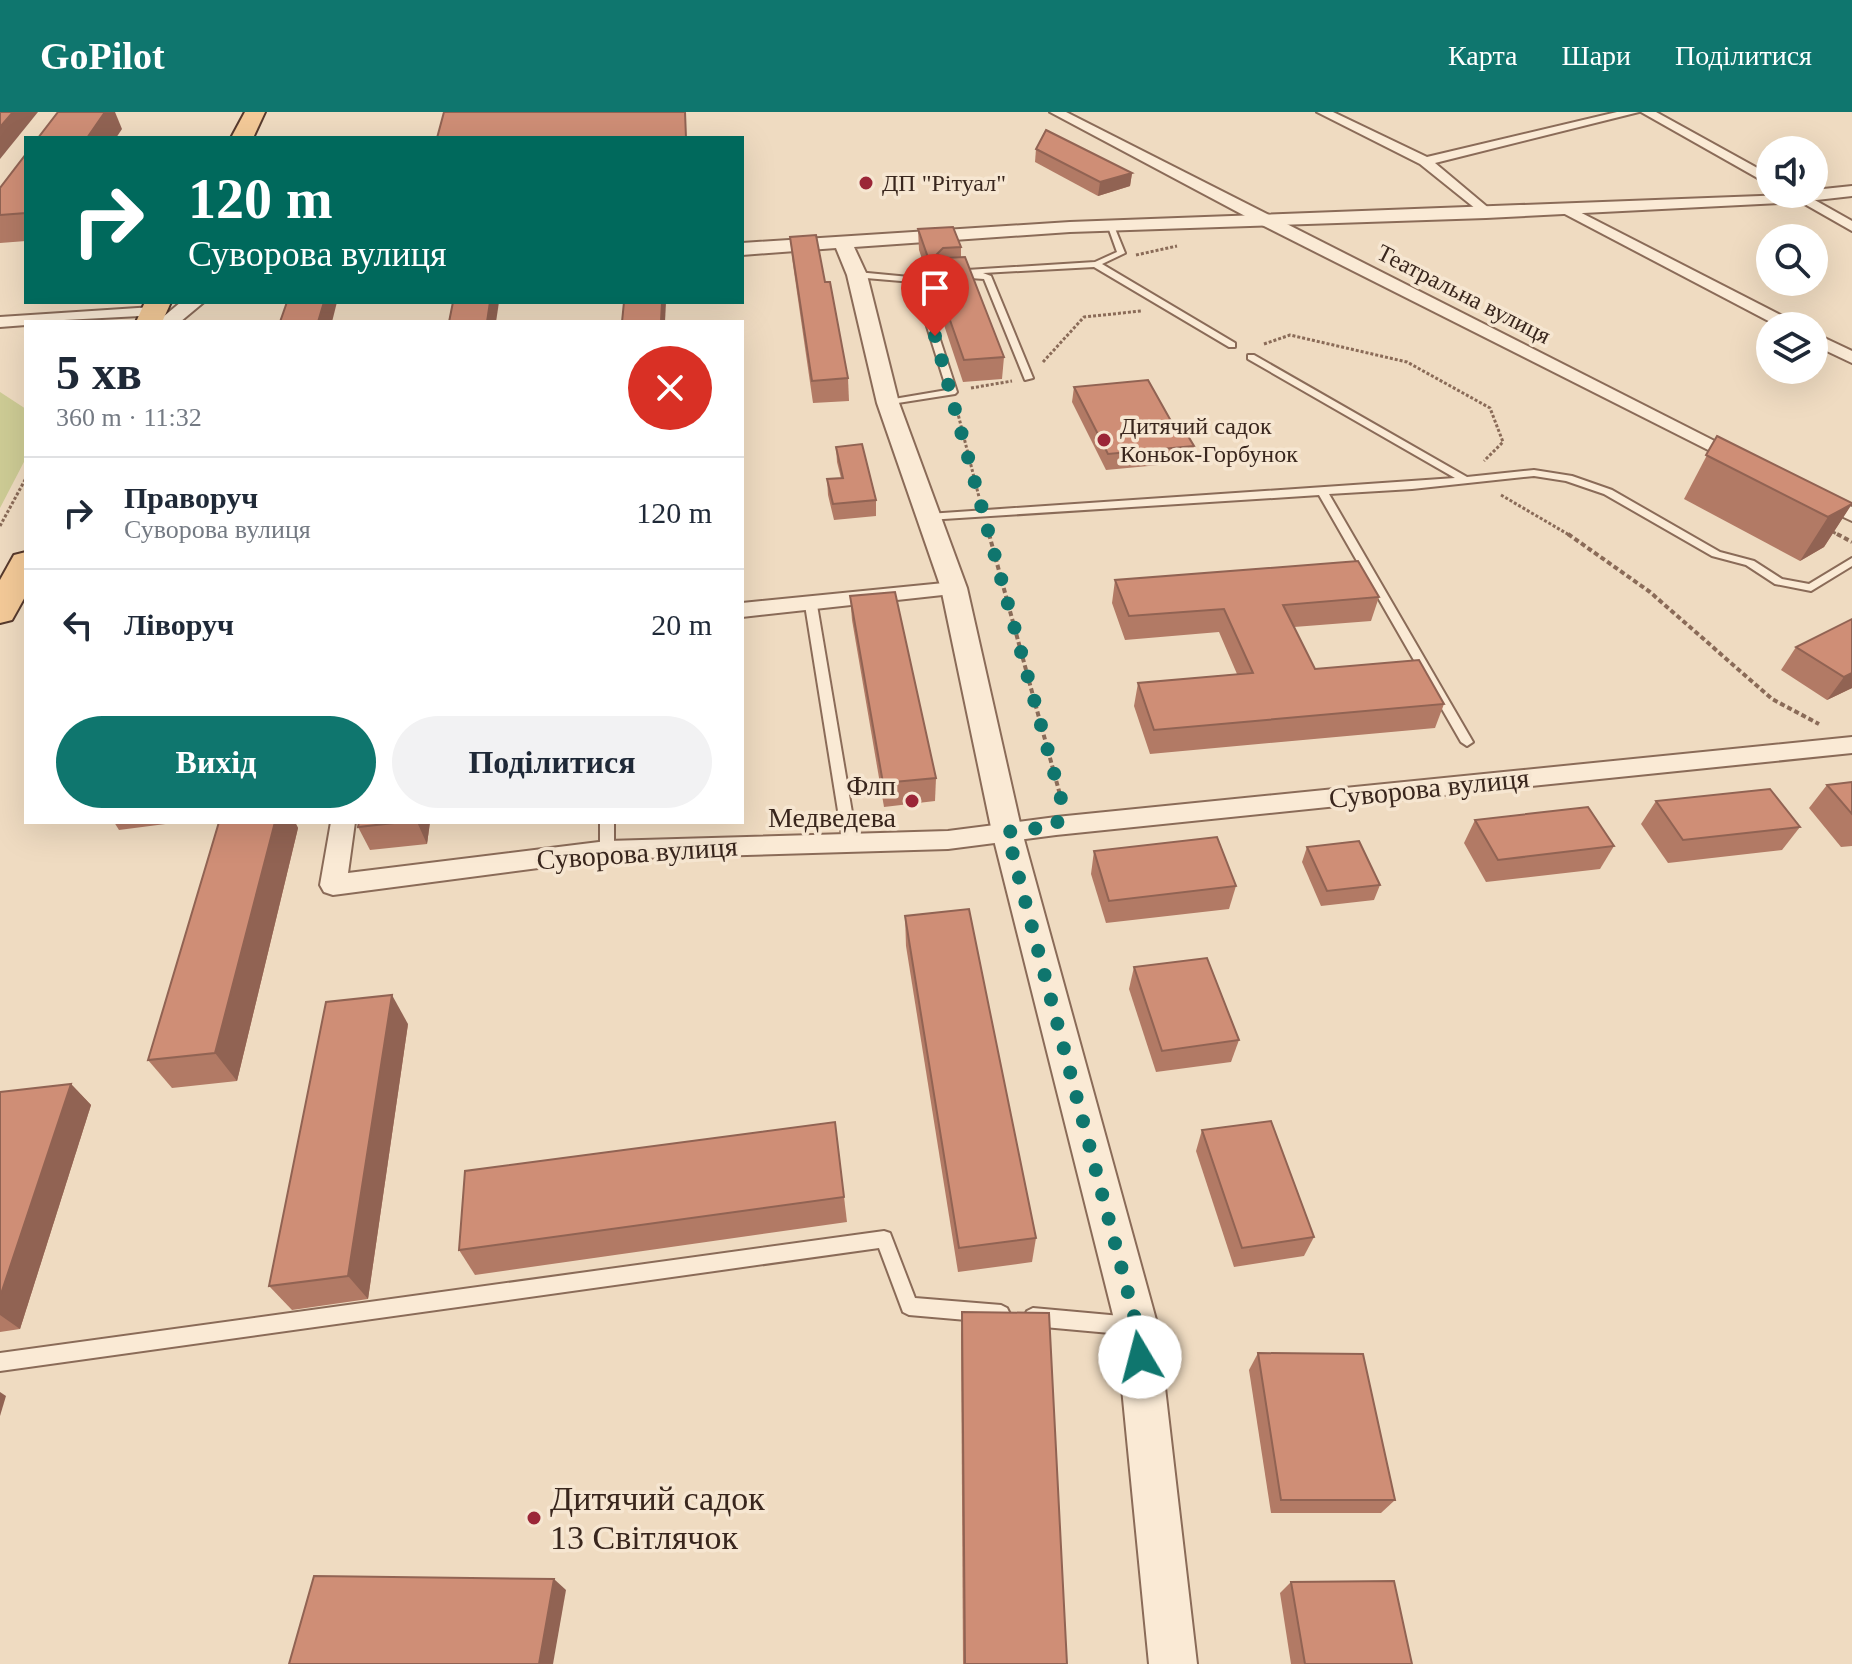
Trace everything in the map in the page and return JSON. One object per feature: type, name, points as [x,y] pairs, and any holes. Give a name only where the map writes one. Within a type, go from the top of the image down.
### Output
[{"type":"main road","points":[[243,136],[255,112]]},
{"type":"main road","points":[[0,612],[24,566]]},
{"type":"street","name":"Театральна вулиця","points":[[1056,112],[1267,222],[1752,465]]},
{"type":"street","points":[[1323,112],[1425,161],[1486,213]]},
{"type":"street","points":[[1425,161],[1633,112]]},
{"type":"street","points":[[1647,112],[1756,173]]},
{"type":"street","points":[[1828,193],[1852,191]]},
{"type":"street","points":[[744,249],[1110,226],[1486,213],[1756,198]]},
{"type":"street","points":[[1818,208],[1852,227]]},
{"type":"street","points":[[1566,209],[1763,312]]},
{"type":"street","points":[[843,242],[857,275],[888,403],[954,588],[1007,832],[1137,1327],[1173,1664]]},
{"type":"street","points":[[45,320],[157,315],[188,304]]},
{"type":"street","points":[[0,322],[24,321]]},
{"type":"street","points":[[1828,345],[1852,358]]},
{"type":"street","points":[[1795,486],[1852,515]]},
{"type":"street","points":[[744,610],[954,588]]},
{"type":"street","name":"Суворова вулиця","points":[[343,824],[333,885],[607,850],[948,840],[1056,826],[1852,745]]},
{"type":"lane","points":[[1028,378],[987,276],[946,276],[1096,264],[1121,253],[1110,226]]},
{"type":"lane","points":[[1096,264],[1232,345]]},
{"type":"lane","points":[[857,275],[933,279]]},
{"type":"lane","points":[[888,403],[952,392],[917,280]]},
{"type":"lane","points":[[1253,352],[1465,480]]},
{"type":"lane","points":[[928,517],[1322,492],[1534,473],[1568,478],[1608,492],[1716,554],[1750,563],[1779,582],[1811,588],[1852,561]]},
{"type":"lane","points":[[1322,492],[1467,742]]},
{"type":"lane","points":[[811,605],[850,842]]},
{"type":"lane","points":[[607,824],[607,850]]},
{"type":"lane","points":[[0,1362],[884,1239],[909,1306],[1137,1327]]},
{"type":"path","points":[[1096,264],[1189,244]]},
{"type":"path","points":[[1056,826],[1063,806],[952,392],[1028,378],[1084,317],[1139,312],[1162,303]]},
{"type":"path","points":[[1253,352],[1290,335],[1407,362],[1490,408],[1503,442],[1465,480],[1498,493],[1575,537],[1651,592],[1770,698],[1816,723],[1828,726]]},
{"type":"path","points":[[0,526],[24,482]]},
{"type":"path","points":[[1824,527],[1852,542]]},
{"type":"shaded area","points":[[0,392],[24,408],[24,462],[0,508]]},
{"type":"building","points":[[0,112],[13,112],[0,127]]},
{"type":"building","points":[[58,112],[105,112],[88,136],[40,136]]},
{"type":"building","points":[[444,112],[685,112],[686,136],[438,136]]},
{"type":"building","points":[[1046,130],[1132,173],[1100,182],[1036,149]]},
{"type":"building","points":[[24,157],[24,213],[0,215],[0,188]]},
{"type":"building","points":[[953,227],[961,247],[943,248],[937,254],[944,258],[965,257],[1004,357],[964,360],[918,229]]},
{"type":"building","points":[[816,235],[825,282],[830,282],[848,378],[812,381],[790,237]]},
{"type":"building","points":[[286,304],[323,304],[319,320],[281,320]]},
{"type":"building","points":[[453,304],[490,304],[487,320],[449,320]]},
{"type":"building","points":[[624,304],[662,304],[661,320],[622,320]]},
{"type":"building","points":[[1148,380],[1171,421],[1179,421],[1194,446],[1108,454],[1074,387]]},
{"type":"building","points":[[1717,436],[1852,504],[1828,517],[1706,455]]},
{"type":"building","points":[[862,444],[876,500],[833,504],[827,479],[843,478],[836,447]]},
{"type":"building","points":[[1358,561],[1379,597],[1283,605],[1315,669],[1419,660],[1444,704],[1154,730],[1138,683],[1253,673],[1224,609],[1129,616],[1115,580]]},
{"type":"building","points":[[895,592],[936,778],[883,783],[850,596]]},
{"type":"building","points":[[1852,619],[1852,673],[1844,677],[1796,647]]},
{"type":"building","points":[[1852,782],[1852,814],[1827,785]]},
{"type":"building","points":[[1770,789],[1800,827],[1683,840],[1656,801]]},
{"type":"building","points":[[1588,807],[1614,846],[1498,860],[1475,820]]},
{"type":"building","points":[[218,824],[274,824],[215,1053],[148,1060]]},
{"type":"building","points":[[1217,837],[1236,886],[1109,901],[1094,851]]},
{"type":"building","points":[[1359,841],[1380,885],[1327,891],[1307,847]]},
{"type":"building","points":[[969,909],[1036,1238],[959,1248],[905,916]]},
{"type":"building","points":[[1207,958],[1239,1040],[1162,1051],[1134,967]]},
{"type":"building","points":[[392,995],[348,1276],[269,1286],[326,1002]]},
{"type":"building","points":[[71,1084],[0,1297],[0,1092]]},
{"type":"building","points":[[1271,1121],[1314,1237],[1242,1248],[1202,1130]]},
{"type":"building","points":[[835,1122],[844,1197],[459,1250],[465,1171]]},
{"type":"building","points":[[962,1312],[1049,1313],[1067,1664],[965,1664]]},
{"type":"building","points":[[1258,1353],[1363,1354],[1395,1500],[1281,1500]]},
{"type":"building","points":[[314,1576],[554,1579],[539,1664],[289,1664]]},
{"type":"building","points":[[1394,1581],[1412,1664],[1305,1664],[1291,1582]]},
{"type":"place","name":"ДП \"Рітуал\"","points":[[866,183]]},
{"type":"place","name":"Дитячий садок Коньок-Горбунок","points":[[1104,440]]},
{"type":"place","name":"Флп Медведева","points":[[912,801]]},
{"type":"place","name":"Дитячий садок 13 Світлячок","points":[[534,1518]]},
{"type":"route","points":[[935,336],[1063,806],[1056,826],[1007,832],[1137,1327],[1140,1357]]}]
